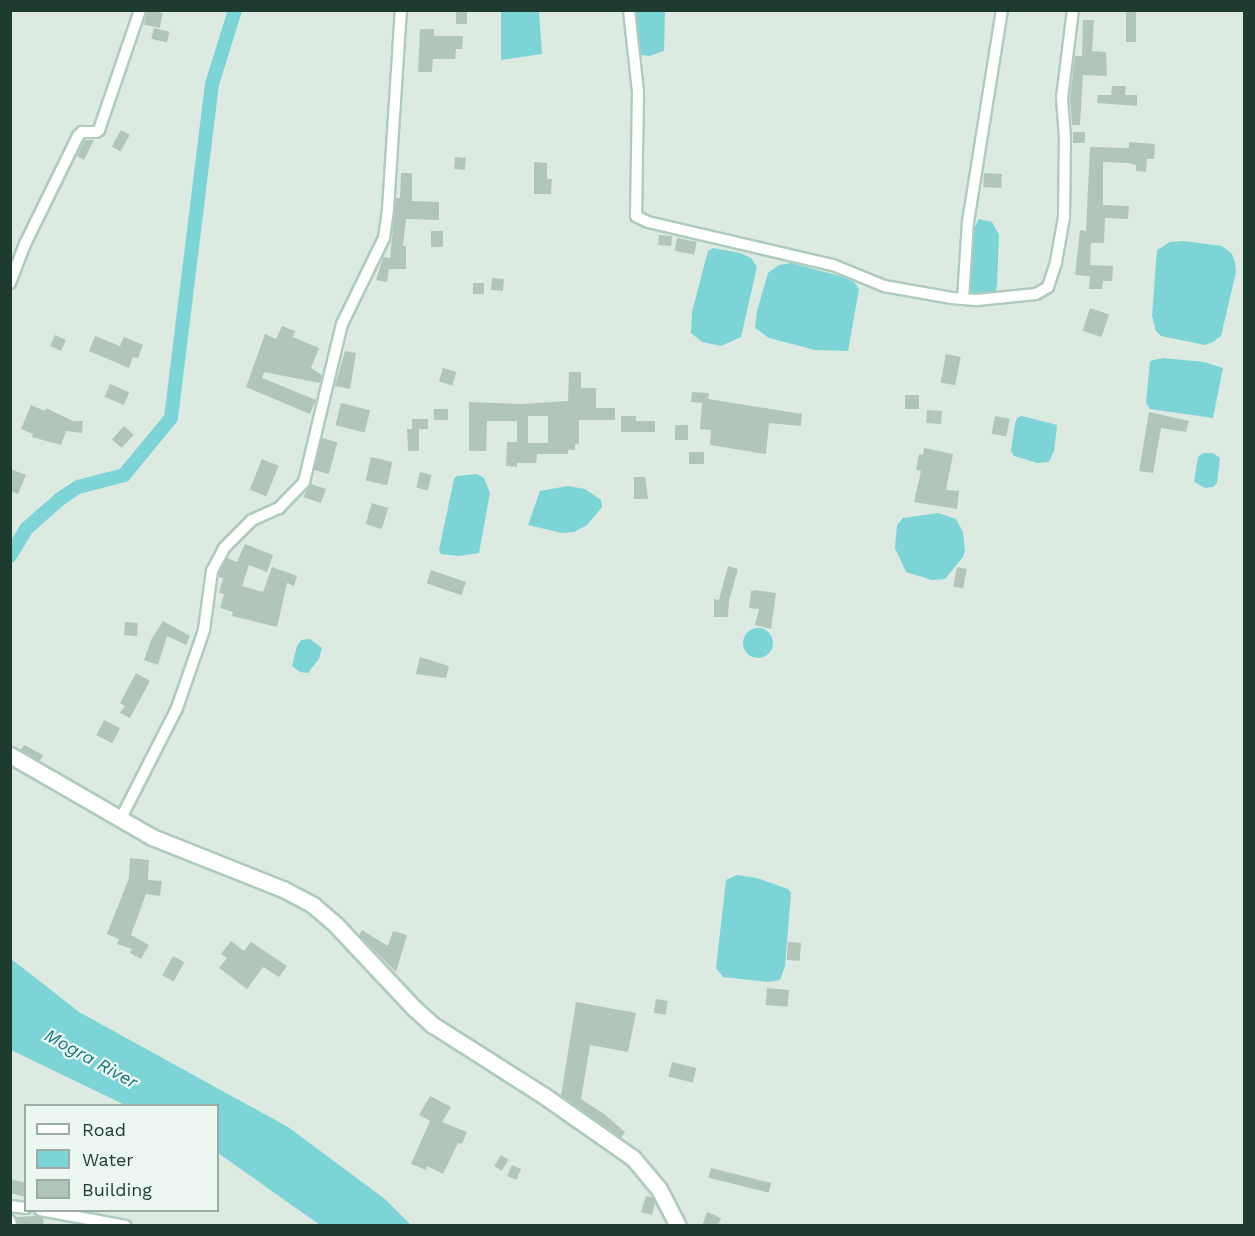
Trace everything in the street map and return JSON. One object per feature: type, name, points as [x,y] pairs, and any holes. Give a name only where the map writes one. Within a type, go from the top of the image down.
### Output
[{"type":"street","points":[[10,283],[25,244],[78,136],[82,132],[99,130],[140,10]]},
{"type":"street","points":[[120,820],[177,708],[204,630],[212,571],[225,547],[252,520],[279,508],[304,482],[342,324],[384,238],[388,209],[401,10]]},
{"type":"street","points":[[629,10],[638,91],[636,216],[648,222],[833,265],[884,286],[963,299],[1035,294],[1048,288],[1056,262],[1064,217],[1065,138],[1062,99],[1073,10]]},
{"type":"street","points":[[963,299],[968,222],[1002,10]]},
{"type":"street","points":[[10,755],[120,820],[200,858],[284,889],[313,905],[336,925],[414,1009],[433,1025],[543,1095],[633,1158],[659,1189],[678,1226]]},
{"type":"street","points":[[51,1212],[126,1226]]},
{"type":"water","points":[[501,11],[539,11],[542,54],[501,60]]},
{"type":"water","points":[[634,11],[665,11],[664,51],[649,56],[641,55],[636,50]]},
{"type":"water","points":[[979,219],[992,222],[999,235],[996,290],[991,294],[978,295],[969,291],[973,230]]},
{"type":"water","points":[[1184,241],[1222,246],[1232,254],[1235,262],[1236,272],[1221,336],[1205,345],[1161,336],[1156,331],[1152,316],[1157,250],[1170,242]]},
{"type":"water","points":[[713,248],[740,253],[751,258],[757,267],[741,337],[721,346],[702,342],[691,333],[692,312],[708,251]]},
{"type":"water","points":[[791,263],[840,276],[853,281],[859,289],[848,351],[815,350],[769,338],[755,328],[757,311],[768,273],[779,265]]},
{"type":"water","points":[[1163,358],[1204,362],[1223,368],[1213,418],[1150,409],[1146,403],[1150,361]]},
{"type":"water","points":[[1022,416],[1057,425],[1054,451],[1049,462],[1037,463],[1014,456],[1011,451],[1015,424],[1017,418]]},
{"type":"water","points":[[1203,453],[1213,453],[1220,458],[1217,483],[1213,487],[1205,488],[1194,482],[1198,457]]},
{"type":"water","points":[[477,474],[484,478],[490,493],[479,553],[459,556],[441,554],[439,550],[454,479],[457,476]]},
{"type":"water","points":[[568,486],[585,489],[601,500],[602,507],[587,525],[574,532],[562,533],[528,525],[540,491]]},
{"type":"water","points":[[938,513],[956,519],[963,532],[965,551],[963,557],[945,579],[932,580],[906,572],[895,548],[897,525],[903,518]]},
{"type":"water","points":[[758,628],[769,632],[773,643],[769,654],[758,658],[747,654],[743,643],[747,632]]},
{"type":"water","points":[[310,639],[322,648],[319,659],[308,673],[300,672],[292,666],[297,646],[301,640]]},
{"type":"water","points":[[737,875],[757,878],[788,889],[791,893],[785,966],[780,980],[768,982],[723,977],[716,968],[726,880]]},
{"type":"water","name":"Mogra River","points":[[10,958],[79,1012],[288,1127],[385,1199],[411,1225],[320,1225],[219,1154],[219,1104],[123,1104],[11,1050]]},
{"type":"building","points":[[147,10],[163,13],[160,28],[144,25]]},
{"type":"building","points":[[456,10],[467,10],[467,24],[456,24]]},
{"type":"building","points":[[1126,10],[1136,10],[1136,42],[1126,42]]},
{"type":"building","points":[[1083,20],[1094,20],[1092,51],[1106,52],[1107,76],[1083,75],[1080,125],[1072,125],[1070,98],[1075,56],[1082,56]]},
{"type":"building","points":[[154,28],[170,32],[167,43],[151,39]]},
{"type":"building","points":[[420,29],[434,29],[434,36],[463,36],[462,49],[456,49],[455,59],[433,59],[432,72],[418,72]]},
{"type":"building","points":[[1112,86],[1126,86],[1125,95],[1137,95],[1137,106],[1097,103],[1098,95],[1111,95]]},
{"type":"building","points":[[121,130],[130,135],[121,151],[112,147]]},
{"type":"building","points":[[1073,132],[1085,132],[1085,143],[1073,143]]},
{"type":"building","points":[[85,140],[94,140],[84,160],[77,156]]},
{"type":"building","points":[[1129,142],[1155,144],[1154,159],[1147,159],[1146,172],[1136,171],[1136,165],[1103,162],[1103,205],[1129,206],[1128,219],[1105,218],[1104,243],[1091,243],[1090,265],[1113,266],[1112,281],[1103,281],[1102,289],[1089,289],[1090,276],[1075,275],[1080,230],[1086,231],[1090,147],[1129,148]]},
{"type":"building","points":[[455,157],[466,158],[465,170],[454,169]]},
{"type":"building","points":[[534,162],[547,163],[547,179],[552,179],[551,194],[534,194]]},
{"type":"building","points":[[401,173],[412,173],[412,201],[439,202],[439,220],[406,219],[403,246],[406,246],[406,269],[389,269],[387,282],[376,280],[383,257],[390,258],[396,198],[400,198]]},
{"type":"building","points":[[984,173],[1002,174],[1001,188],[983,187]]},
{"type":"building","points":[[431,231],[443,231],[443,247],[431,247]]},
{"type":"building","points":[[659,235],[672,236],[671,246],[658,245]]},
{"type":"building","points":[[677,238],[697,242],[694,255],[675,251]]},
{"type":"building","points":[[492,278],[504,279],[503,291],[491,290]]},
{"type":"building","points":[[473,283],[484,283],[484,294],[473,294]]},
{"type":"building","points":[[1090,308],[1109,314],[1102,337],[1083,331]]},
{"type":"building","points":[[282,326],[295,331],[293,337],[319,348],[311,368],[322,375],[320,383],[264,372],[262,378],[316,400],[310,414],[246,387],[265,334],[276,339]]},
{"type":"building","points":[[55,335],[66,340],[61,351],[50,346]]},
{"type":"building","points":[[95,336],[120,346],[124,337],[143,345],[138,358],[133,357],[129,368],[89,351]]},
{"type":"building","points":[[345,351],[356,353],[350,389],[335,386]]},
{"type":"building","points":[[946,354],[961,357],[955,385],[940,382]]},
{"type":"building","points":[[443,368],[456,372],[452,385],[439,381]]},
{"type":"building","points":[[569,372],[581,372],[581,388],[596,388],[596,408],[615,408],[615,420],[579,420],[579,444],[575,444],[575,450],[568,450],[568,454],[537,454],[536,463],[517,463],[517,467],[506,466],[507,442],[517,442],[517,421],[487,421],[486,451],[469,451],[469,402],[521,404],[568,401]],"holes":[[[528,416],[548,416],[548,443],[528,443]]]},
{"type":"building","points":[[110,384],[129,392],[124,405],[105,397]]},
{"type":"building","points":[[692,392],[709,393],[708,399],[802,414],[801,426],[769,423],[766,454],[710,445],[711,430],[700,429],[702,403],[691,402]]},
{"type":"building","points":[[905,395],[919,395],[919,409],[905,409]]},
{"type":"building","points":[[341,403],[370,410],[365,433],[335,425]]},
{"type":"building","points":[[31,405],[45,411],[46,408],[73,421],[83,421],[82,433],[66,431],[61,445],[32,437],[33,434],[21,429]]},
{"type":"building","points":[[434,409],[448,409],[448,420],[434,420]]},
{"type":"building","points":[[927,410],[942,411],[941,424],[926,423]]},
{"type":"building","points":[[1149,412],[1189,421],[1186,432],[1161,428],[1153,473],[1139,471]]},
{"type":"building","points":[[621,416],[636,416],[636,421],[655,421],[655,432],[621,432]]},
{"type":"building","points":[[995,416],[1010,419],[1006,437],[992,434]]},
{"type":"building","points":[[412,419],[428,419],[428,429],[419,429],[419,451],[408,451],[407,429],[412,429]]},
{"type":"building","points":[[675,425],[688,425],[688,440],[675,440]]},
{"type":"building","points":[[124,426],[134,435],[122,448],[112,439]]},
{"type":"building","points":[[322,438],[337,442],[329,474],[313,470]]},
{"type":"building","points":[[924,448],[953,454],[946,490],[959,491],[957,509],[914,502],[921,471],[916,470],[919,454],[923,455]]},
{"type":"building","points":[[689,452],[704,452],[704,464],[689,464]]},
{"type":"building","points":[[371,457],[392,462],[387,485],[366,480]]},
{"type":"building","points":[[262,459],[279,466],[266,496],[250,490]]},
{"type":"building","points":[[10,469],[26,475],[18,494],[10,491]]},
{"type":"building","points":[[420,472],[432,475],[428,490],[416,488]]},
{"type":"building","points":[[634,477],[645,477],[648,499],[634,499]]},
{"type":"building","points":[[311,484],[326,489],[321,503],[303,497]]},
{"type":"building","points":[[372,503],[388,508],[382,529],[366,524]]},
{"type":"building","points":[[245,544],[273,555],[267,572],[249,565],[242,586],[263,592],[272,567],[297,576],[294,586],[287,583],[277,627],[232,616],[233,612],[220,608],[224,594],[219,593],[223,578],[219,577],[219,573],[227,558],[237,562]]},
{"type":"building","points":[[728,566],[738,569],[729,601],[728,617],[714,617],[714,599],[719,600]]},
{"type":"building","points":[[957,567],[967,569],[963,589],[953,587]]},
{"type":"building","points":[[431,570],[466,582],[461,595],[426,583]]},
{"type":"building","points":[[751,591],[776,593],[771,629],[755,625],[759,609],[749,608]]},
{"type":"building","points":[[163,621],[190,636],[186,645],[167,636],[158,665],[144,660],[151,640]]},
{"type":"building","points":[[125,622],[138,623],[137,636],[124,635]]},
{"type":"building","points":[[420,657],[449,666],[446,678],[416,674]]},
{"type":"building","points":[[136,673],[150,681],[130,718],[120,713],[125,706],[120,703]]},
{"type":"building","points":[[104,720],[120,728],[112,743],[96,735]]},
{"type":"building","points":[[24,745],[43,755],[40,761],[21,750]]},
{"type":"building","points":[[130,858],[149,860],[148,880],[162,881],[160,896],[146,894],[131,935],[149,945],[141,959],[130,953],[132,949],[117,944],[119,939],[107,934],[129,878]]},
{"type":"building","points":[[362,930],[388,946],[393,931],[407,935],[396,972],[359,935]]},
{"type":"building","points":[[231,941],[244,951],[251,942],[287,966],[279,977],[263,967],[247,989],[219,968],[227,958],[221,954]]},
{"type":"building","points":[[788,942],[801,943],[800,961],[787,960]]},
{"type":"building","points":[[173,956],[184,962],[174,982],[162,975]]},
{"type":"building","points":[[767,988],[789,990],[787,1007],[766,1005]]},
{"type":"building","points":[[656,999],[668,1001],[666,1015],[654,1013]]},
{"type":"building","points":[[576,1002],[636,1013],[628,1052],[590,1045],[581,1099],[604,1114],[625,1132],[621,1138],[561,1096]]},
{"type":"building","points":[[672,1062],[696,1068],[693,1083],[668,1077]]},
{"type":"building","points":[[430,1096],[451,1107],[442,1122],[467,1132],[462,1144],[458,1143],[443,1174],[427,1166],[426,1170],[411,1164],[430,1121],[419,1115]]},
{"type":"building","points":[[501,1155],[509,1160],[502,1171],[494,1166]]},
{"type":"building","points":[[512,1165],[521,1169],[516,1180],[507,1176]]},
{"type":"building","points":[[711,1168],[771,1183],[769,1193],[709,1178]]},
{"type":"building","points":[[10,1179],[24,1182],[24,1196],[10,1193]]},
{"type":"building","points":[[646,1196],[652,1197],[655,1203],[652,1215],[641,1212]]},
{"type":"building","points":[[707,1212],[721,1218],[718,1226],[702,1226]]},
{"type":"building","points":[[16,1217],[43,1218],[44,1226],[18,1226]]},
{"type":"waterway","points":[[10,556],[27,528],[60,499],[78,487],[124,475],[171,418],[212,84],[235,10]]}]
